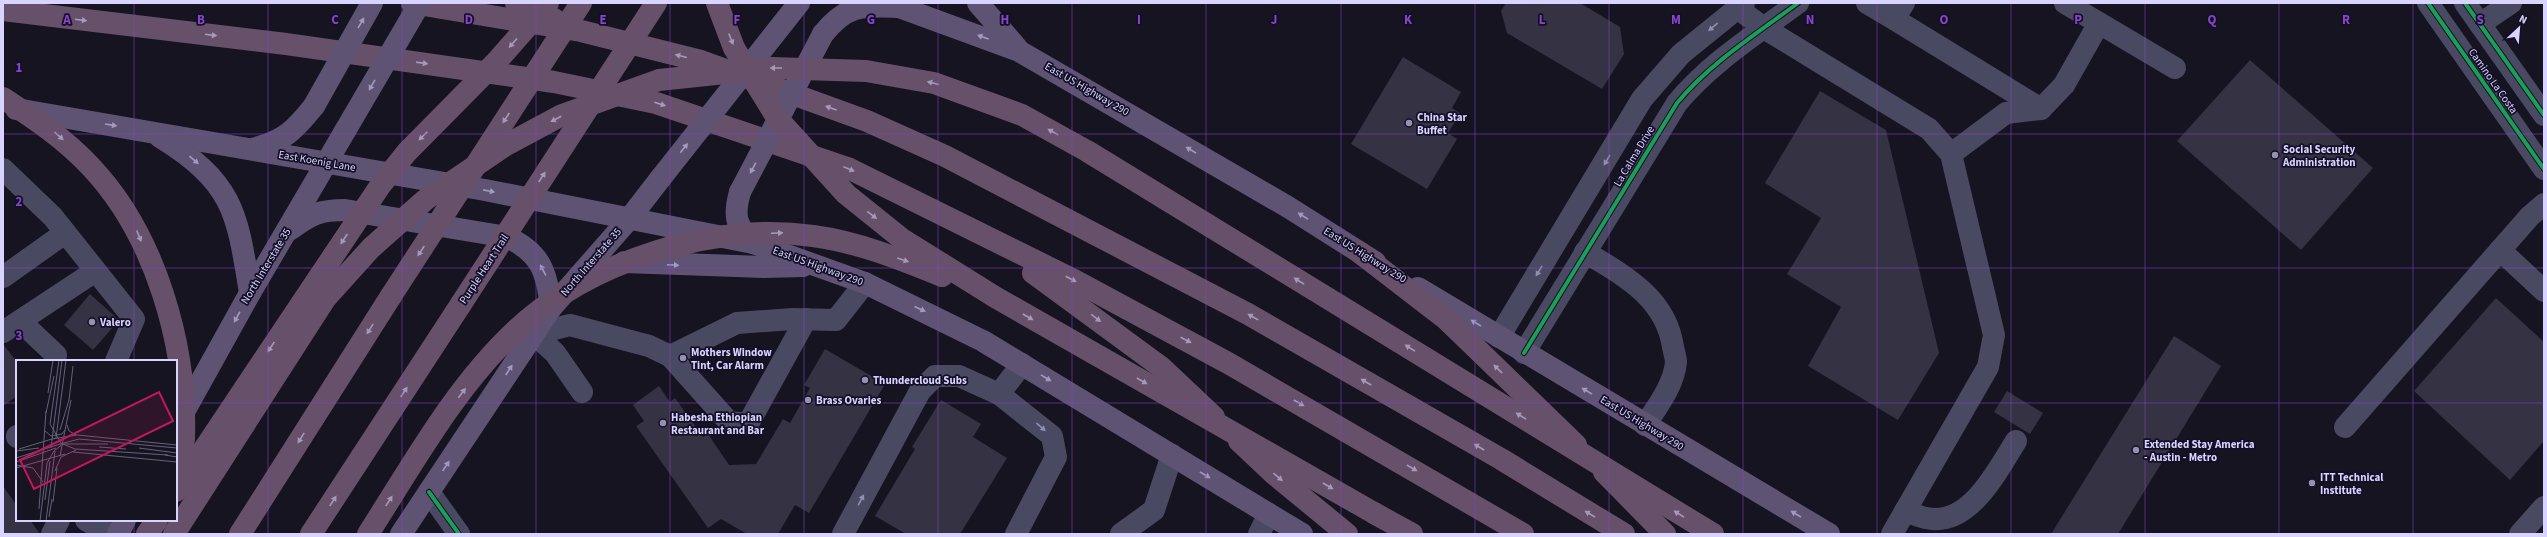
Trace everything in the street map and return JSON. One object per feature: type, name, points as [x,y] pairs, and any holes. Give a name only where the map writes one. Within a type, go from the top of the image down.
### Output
[{"type":"highway","points":[[412,3],[581,31],[701,61],[867,121],[945,156],[1248,314],[1501,459],[1624,534]]},
{"type":"highway","points":[[516,3],[581,31]]},
{"type":"highway","points":[[177,490],[380,186],[407,152],[497,61],[548,3]]},
{"type":"highway","points":[[240,534],[391,296],[581,3]]},
{"type":"highway","name":"Purple Heart Trail","points":[[311,534],[656,3]]},
{"type":"highway","points":[[618,63],[668,3]]},
{"type":"highway","points":[[717,3],[734,48],[777,118],[846,194],[902,239],[994,298],[1412,534]]},
{"type":"highway","points":[[3,10],[286,44],[554,82],[656,103],[850,169],[924,204],[1072,279],[1228,363],[1523,534]]},
{"type":"highway","points":[[3,18],[43,16]]},
{"type":"highway","points":[[174,534],[325,299],[370,248],[425,200],[506,145],[562,115],[659,80],[772,68],[866,71],[934,82],[1022,115],[1094,155],[1713,534]]},
{"type":"highway","points":[[3,98],[55,132],[92,167],[130,216],[165,299],[182,373],[184,440],[177,475]]},
{"type":"highway","points":[[924,204],[1054,286],[1161,367],[1274,474],[1347,534]]},
{"type":"highway","points":[[368,534],[456,400],[497,349],[517,329],[553,300],[623,262],[677,245],[717,236],[798,234],[860,246],[909,262],[994,298]]},
{"type":"highway","points":[[1360,252],[1446,319],[1665,534]]},
{"type":"highway","points":[[148,534],[156,521]]},
{"type":"highway","points":[[159,534],[164,521]]},
{"type":"main road","points":[[251,149],[275,143],[297,126],[314,106],[372,3]]},
{"type":"main road","name":"North Interstate 35","points":[[177,426],[250,293],[420,3]]},
{"type":"main road","name":"North Interstate 35","points":[[401,534],[551,308],[629,219],[799,3]]},
{"type":"main road","points":[[978,3],[1019,51]]},
{"type":"main road","name":"East US Highway 290","points":[[753,243],[739,229],[736,209],[740,192],[823,34],[835,19],[858,6],[894,5],[1019,51],[1288,207],[1524,353],[1829,534]]},
{"type":"main road","name":"East Koenig Lane","points":[[3,107],[327,162],[629,219]]},
{"type":"main road","points":[[150,131],[185,153],[202,167],[218,186],[232,208],[240,230],[250,293]]},
{"type":"main road","points":[[287,232],[309,215],[326,210],[345,210],[507,237],[523,245],[537,259],[548,279],[551,308]]},
{"type":"main road","name":"East US Highway 290","points":[[629,219],[753,243],[865,283],[983,341],[1302,534]]},
{"type":"main road","points":[[551,308],[591,275],[626,261],[764,267],[817,265]]},
{"type":"main road","points":[[118,534],[124,521]]},
{"type":"street","name":"La Calma Drive","points":[[1524,353],[1677,103],[1691,87],[1764,28],[1798,3]]},
{"type":"street","points":[[1867,3],[1899,11],[2040,108]]},
{"type":"street","points":[[2065,3],[2174,68]]},
{"type":"street","name":"Camino La Costa","points":[[2428,3],[2544,169]]},
{"type":"street","name":"Camino La Costa","points":[[2466,3],[2544,115]]},
{"type":"street","points":[[2480,24],[2511,3]]},
{"type":"street","name":"La Calma Drive","points":[[1499,337],[1642,99],[1660,76],[1681,54],[1741,5],[1764,28]]},
{"type":"street","points":[[1950,154],[2006,113],[2040,108],[2064,85],[2099,23]]},
{"type":"street","points":[[1764,28],[1929,129],[1950,154],[1994,335],[1988,367],[1892,534]]},
{"type":"street","name":"La Calma Drive","points":[[1622,133],[1650,147]]},
{"type":"street","points":[[3,169],[52,217],[94,272],[134,319],[116,360]]},
{"type":"street","points":[[2345,427],[2530,216],[2544,204]]},
{"type":"street","points":[[6,268],[65,233]]},
{"type":"street","points":[[2500,250],[2544,291]]},
{"type":"street","points":[[1585,252],[1636,287],[1656,304],[1670,328],[1676,362],[1668,388],[1645,425]]},
{"type":"street","points":[[60,359],[11,327],[94,272]]},
{"type":"street","points":[[670,356],[736,323],[806,319],[836,320],[865,283]]},
{"type":"street","points":[[534,334],[570,325],[649,346],[670,356],[729,422],[748,424],[806,319]]},
{"type":"street","points":[[534,334],[555,353],[582,392]]},
{"type":"street","points":[[999,394],[1022,364]]},
{"type":"street","points":[[843,534],[920,391],[936,376],[959,376],[999,394],[1052,436],[1056,457],[1016,534]]},
{"type":"street","points":[[1905,511],[1926,519],[1946,518],[1966,507],[1982,495],[2016,441]]},
{"type":"street","points":[[1121,534],[1154,510],[1172,455]]},
{"type":"street","points":[[428,492],[458,534]]},
{"type":"street","points":[[2520,534],[2544,507]]},
{"type":"street","points":[[1259,534],[1269,514]]},
{"type":"street","points":[[52,534],[58,521]]},
{"type":"street","points":[[88,521],[108,534]]},
{"type":"building","points":[[1506,3],[1580,3],[1620,27],[1624,54],[1602,89],[1507,33],[1501,11]]},
{"type":"building","name":"China Star Buffet","points":[[1403,57],[1461,92],[1452,108],[1460,113],[1448,133],[1457,139],[1427,189],[1351,144]]},
{"type":"building","name":"Social Security Administration","points":[[2250,60],[2373,168],[2301,250],[2177,141]]},
{"type":"building","points":[[1820,91],[1886,130],[1939,353],[1898,420],[1808,366],[1841,307],[1787,274],[1821,218],[1765,183]]},
{"type":"building","name":"Valero","points":[[90,294],[119,320],[93,350],[64,325]]},
{"type":"building","points":[[2496,298],[2544,342],[2544,441],[2510,480],[2414,391]]},
{"type":"building","name":"Extended Stay America - Austin - Metro","points":[[2174,336],[2221,366],[2118,534],[2051,534]]},
{"type":"building","points":[[3,344],[16,361],[16,397],[3,406]]},
{"type":"building","points":[[825,349],[885,384],[809,513],[795,505],[778,534],[747,534],[721,519],[708,528],[636,426],[644,421],[633,405],[659,386],[670,402],[675,398],[703,437],[708,434],[729,465],[756,464],[783,419],[790,423],[810,388],[804,385]]},
{"type":"building","points":[[2007,391],[2043,413],[2030,434],[1994,412]]},
{"type":"building","points":[[941,400],[981,424],[973,437],[1007,458],[960,534],[906,534],[875,516],[915,449],[912,447]]},
{"type":"building","points":[[3,486],[16,505],[16,521],[31,521],[40,534],[3,534]]},
{"type":"cycle path","points":[[1524,353],[1677,103],[1690,88],[1719,62],[1798,3]]},
{"type":"cycle path","points":[[2428,3],[2544,169]]},
{"type":"cycle path","points":[[2465,3],[2544,115]]},
{"type":"cycle path","points":[[429,492],[459,534]]},
{"type":"place","name":"China Star Buffet","points":[[1409,123]]},
{"type":"place","name":"Social Security Administration","points":[[2275,155]]},
{"type":"place","name":"Valero","points":[[92,322]]},
{"type":"place","name":"Mothers Window Tint, Car Alarm","points":[[683,358]]},
{"type":"place","name":"Thundercloud Subs","points":[[865,380]]},
{"type":"place","name":"Brass Ovaries","points":[[808,400]]},
{"type":"place","name":"Habesha Ethiopian Restaurant and Bar","points":[[663,423]]},
{"type":"place","name":"Extended Stay America - Austin - Metro","points":[[2136,450]]},
{"type":"place","name":"ITT Technical Institute","points":[[2312,483]]}]
